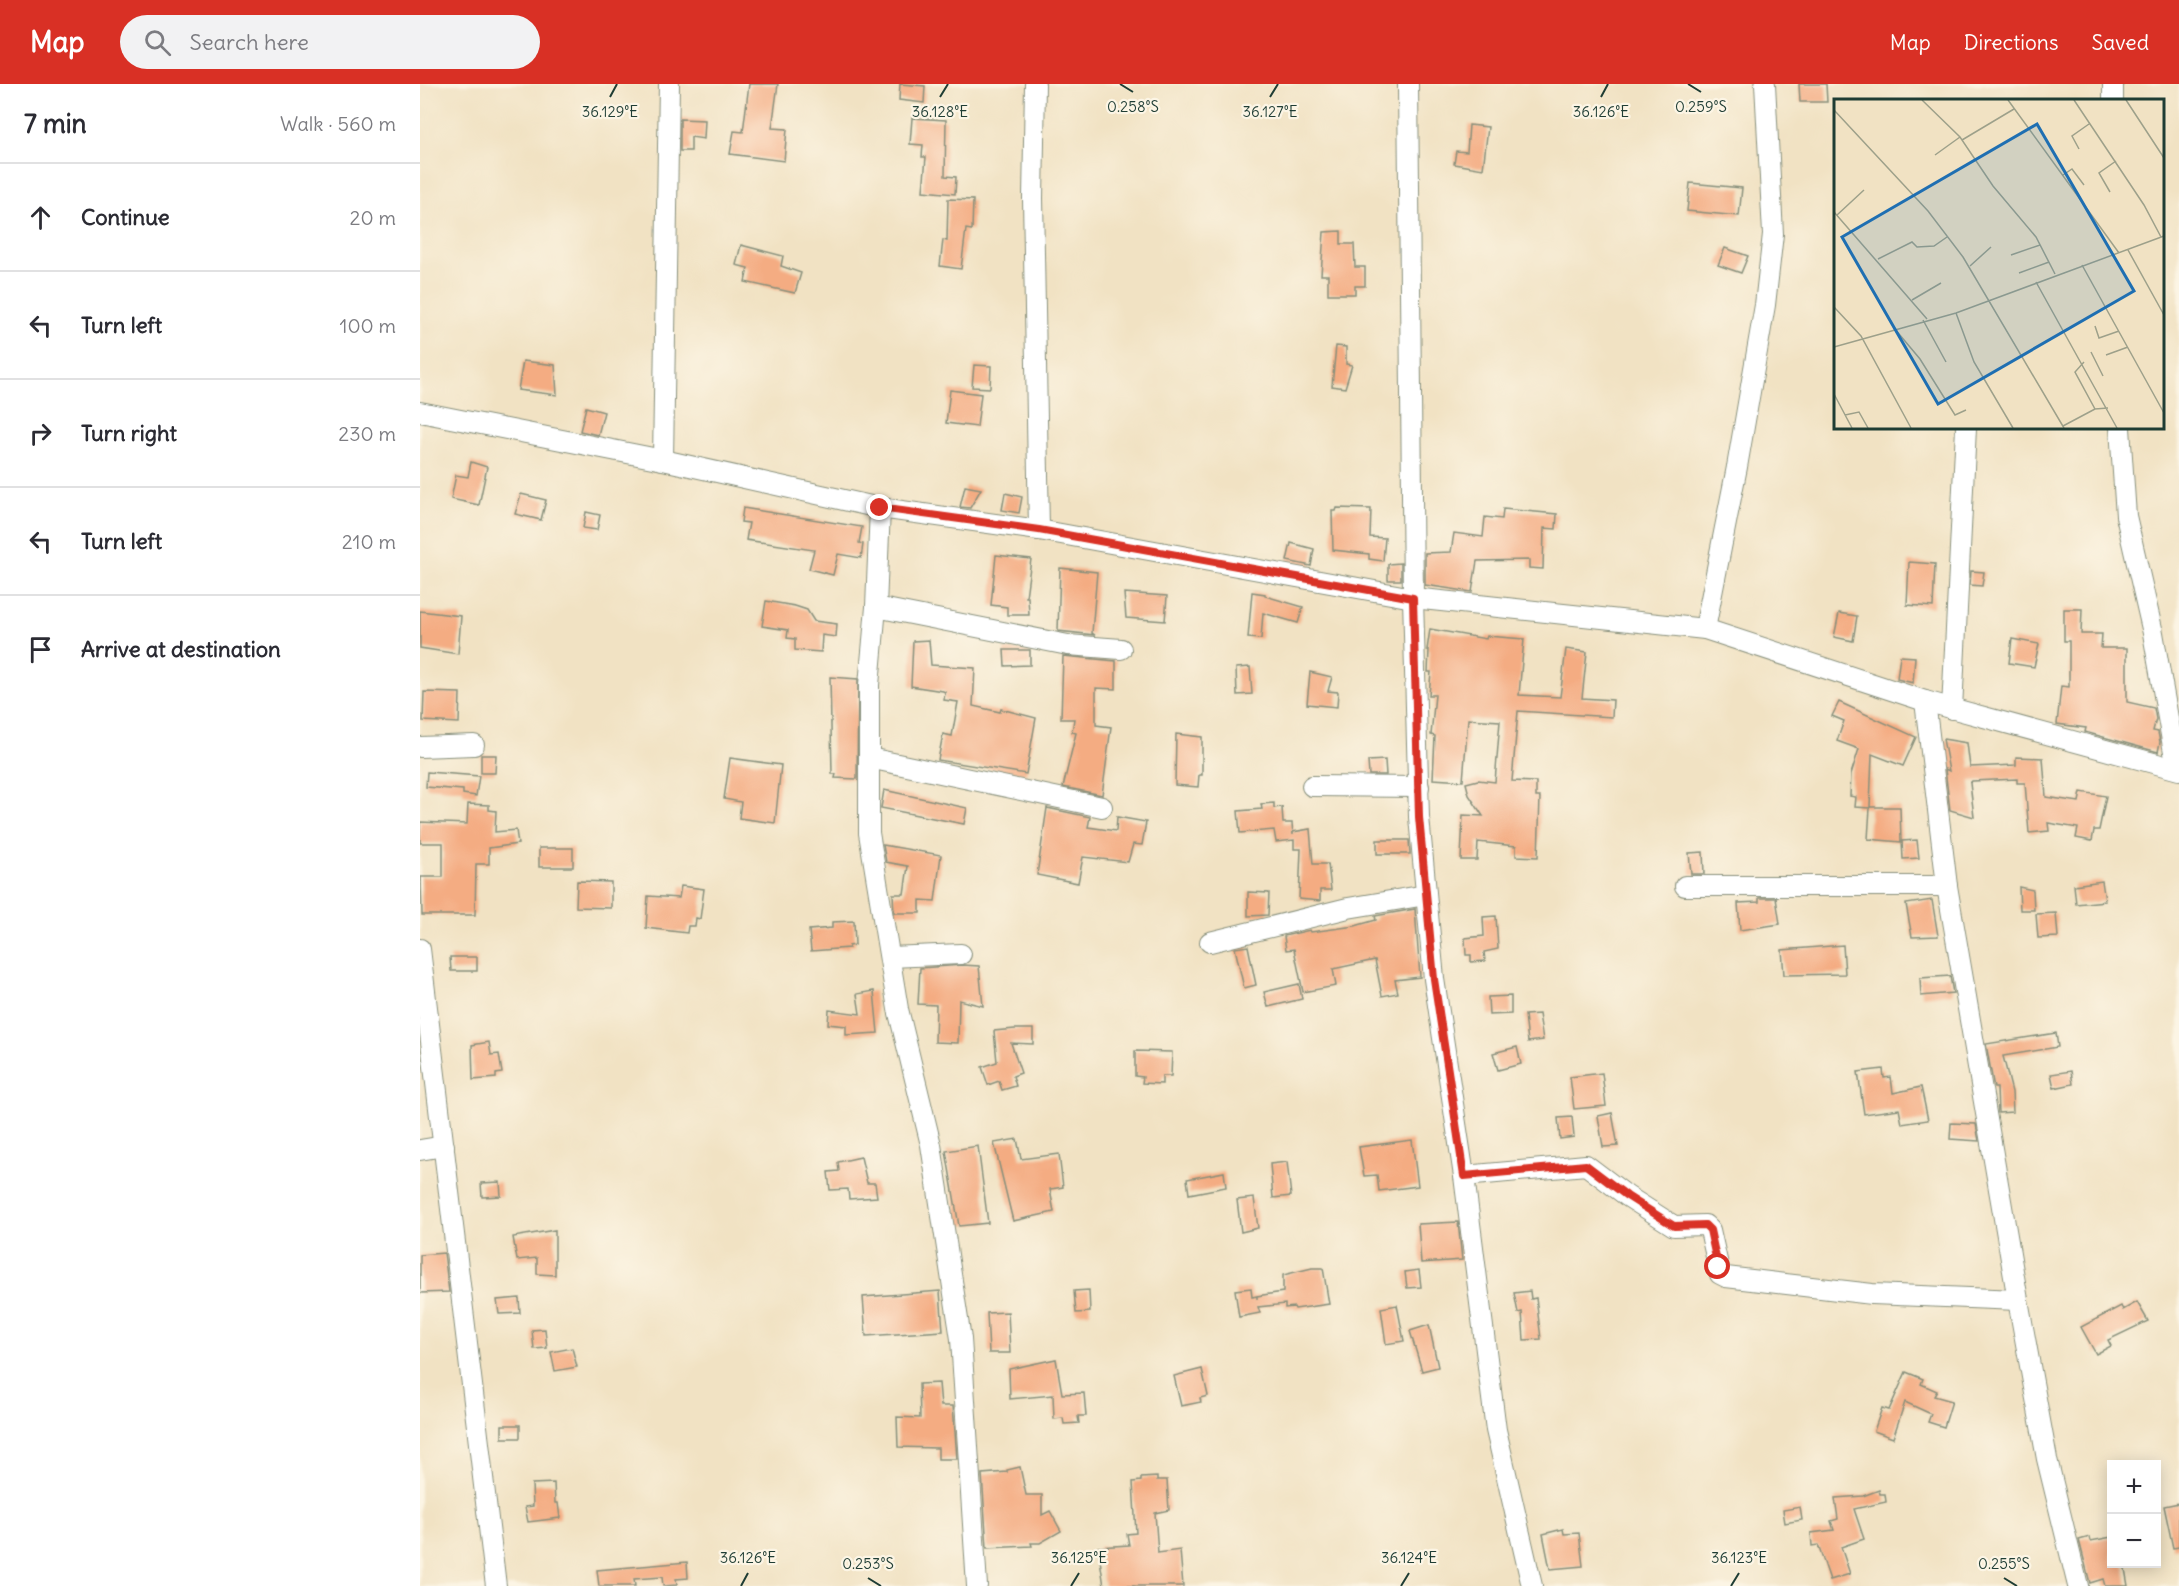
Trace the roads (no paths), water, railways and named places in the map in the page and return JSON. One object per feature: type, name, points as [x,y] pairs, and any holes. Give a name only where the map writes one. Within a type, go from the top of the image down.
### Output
[{"type":"street","points":[[663,460],[669,84]]},
{"type":"street","points":[[1035,84],[1034,198],[1039,530]]},
{"type":"street","points":[[1408,84],[1413,598],[1419,817],[1434,979],[1464,1176],[1496,1430],[1532,1586]]},
{"type":"street","points":[[1706,629],[1765,305],[1773,234],[1765,84]]},
{"type":"street","points":[[2112,84],[2113,99]]},
{"type":"street","points":[[420,412],[663,460],[880,508],[1039,530],[1413,598],[1706,629],[1924,701],[2178,770],[2153,633],[2126,516],[2120,429]]},
{"type":"street","points":[[1952,709],[1966,429]]},
{"type":"street","points":[[880,508],[876,607],[868,685],[869,834],[898,1009],[931,1144],[960,1339],[977,1586]]},
{"type":"street","points":[[876,607],[1068,645],[1121,650]]},
{"type":"street","points":[[1924,701],[1947,886],[2018,1300],[2047,1459],[2078,1586]]},
{"type":"street","points":[[420,747],[474,744]]},
{"type":"street","points":[[869,758],[1102,807]]},
{"type":"street","points":[[1312,786],[1419,787]]},
{"type":"street","points":[[1685,886],[1947,886]]},
{"type":"street","points":[[1210,942],[1348,908],[1426,895]]},
{"type":"street","points":[[420,949],[496,1586]]},
{"type":"street","points":[[890,957],[961,954]]},
{"type":"street","points":[[420,1149],[444,1146]]},
{"type":"street","points":[[1464,1176],[1586,1165],[1627,1196],[1674,1226],[1705,1225],[1710,1230],[1720,1274],[1726,1277],[1872,1294],[2018,1300]]}]
